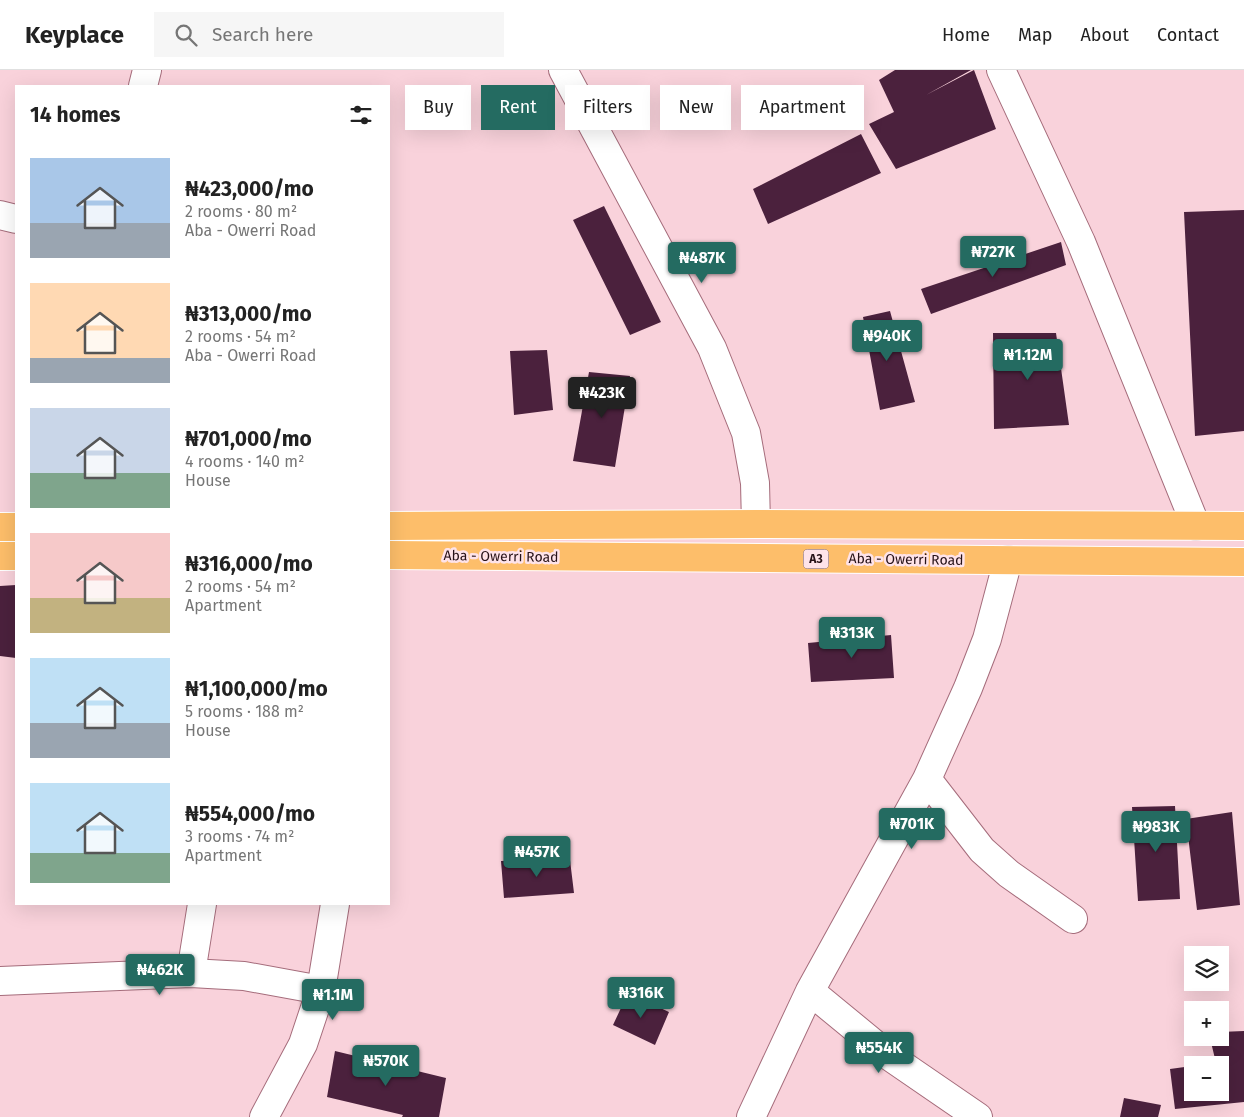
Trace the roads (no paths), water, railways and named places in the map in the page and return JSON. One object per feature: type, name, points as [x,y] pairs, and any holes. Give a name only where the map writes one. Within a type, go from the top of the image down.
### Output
[{"type":"main road","points":[[390,526],[756,524],[1244,526]]},
{"type":"main road","points":[[0,527],[15,527]]},
{"type":"main road","name":"Aba - Owerri Road","points":[[390,555],[1244,562]]},
{"type":"main road","points":[[0,556],[15,556]]},
{"type":"street","points":[[143,85],[147,70]]},
{"type":"street","points":[[562,70],[712,348],[746,433],[755,483],[756,524]]},
{"type":"street","points":[[1001,70],[1081,242],[1196,526]]},
{"type":"street","points":[[0,215],[15,219]]},
{"type":"street","points":[[751,1117],[810,991],[927,779],[984,648],[1008,560]]},
{"type":"street","points":[[927,779],[982,850],[1009,874],[1073,919]]},
{"type":"street","points":[[191,973],[202,905]]},
{"type":"street","points":[[264,1117],[304,1044],[321,990],[335,905]]},
{"type":"street","points":[[0,981],[191,973],[244,976],[321,990]]},
{"type":"street","points":[[810,991],[889,1056],[978,1117]]}]
